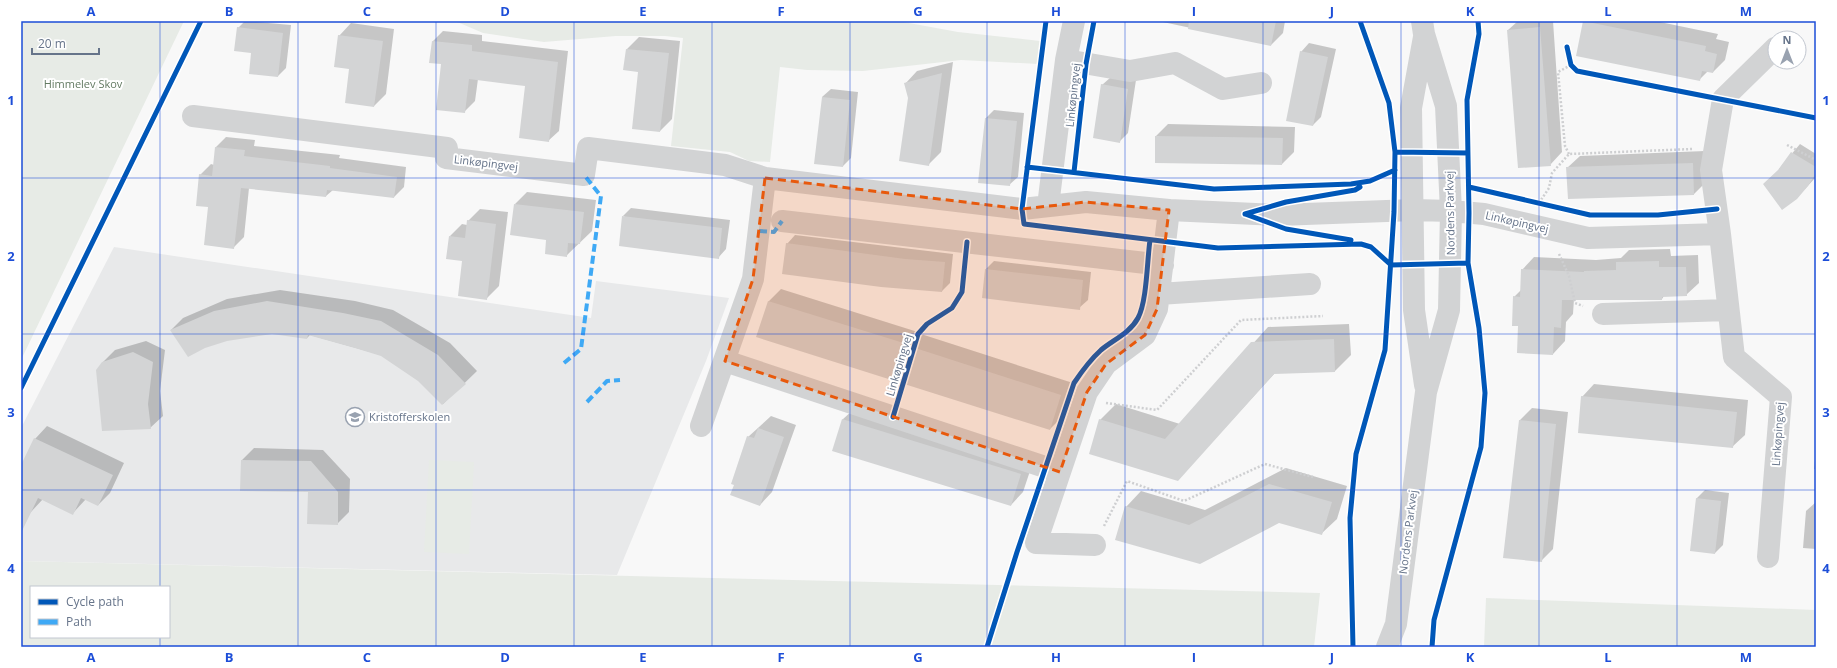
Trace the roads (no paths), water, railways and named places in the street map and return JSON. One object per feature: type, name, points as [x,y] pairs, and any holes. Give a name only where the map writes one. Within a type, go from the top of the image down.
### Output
[{"type":"street","name":"Linkøpingvej","points":[[1048,206],[1066,60],[1074,21]]},
{"type":"street","name":"Nordens Parkvej","points":[[1423,28],[1411,108],[1414,210],[1414,310],[1426,392]]},
{"type":"street","name":"Nordens Parkvej","points":[[1387,647],[1396,624],[1426,392],[1449,310],[1451,211],[1446,106],[1423,28]]},
{"type":"street","name":"Linkøpingvej","points":[[1767,56],[1723,98],[1711,170],[1734,357],[1781,396],[1768,557]]},
{"type":"street","name":"Linkøpingvej","points":[[1066,60],[1130,72],[1175,63],[1223,89],[1261,83]]},
{"type":"street","name":"Linkøpingvej","points":[[193,116],[447,148],[446,158],[584,175],[588,148],[725,165],[765,178],[1022,209],[1086,202],[1169,210],[1278,216],[1414,210],[1451,211],[1484,214],[1588,238],[1720,234]]},
{"type":"street","points":[[701,426],[753,279],[765,178]]},
{"type":"street","points":[[1095,545],[1036,543],[1087,392],[1106,364],[1145,335],[1157,309],[1169,210]]},
{"type":"street","points":[[782,221],[1163,265]]},
{"type":"street","points":[[1159,294],[1310,284]]},
{"type":"street","points":[[1604,314],[1728,310]]},
{"type":"street","points":[[725,361],[1060,472]]},
{"type":"street","name":"Nordens Parkvej","points":[[1396,624],[1400,647]]},
{"type":"place","name":"Kristofferskolen","points":[[355,417]]},
{"type":"park label","name":"Himmelev Skov","points":[[83,84]]}]
